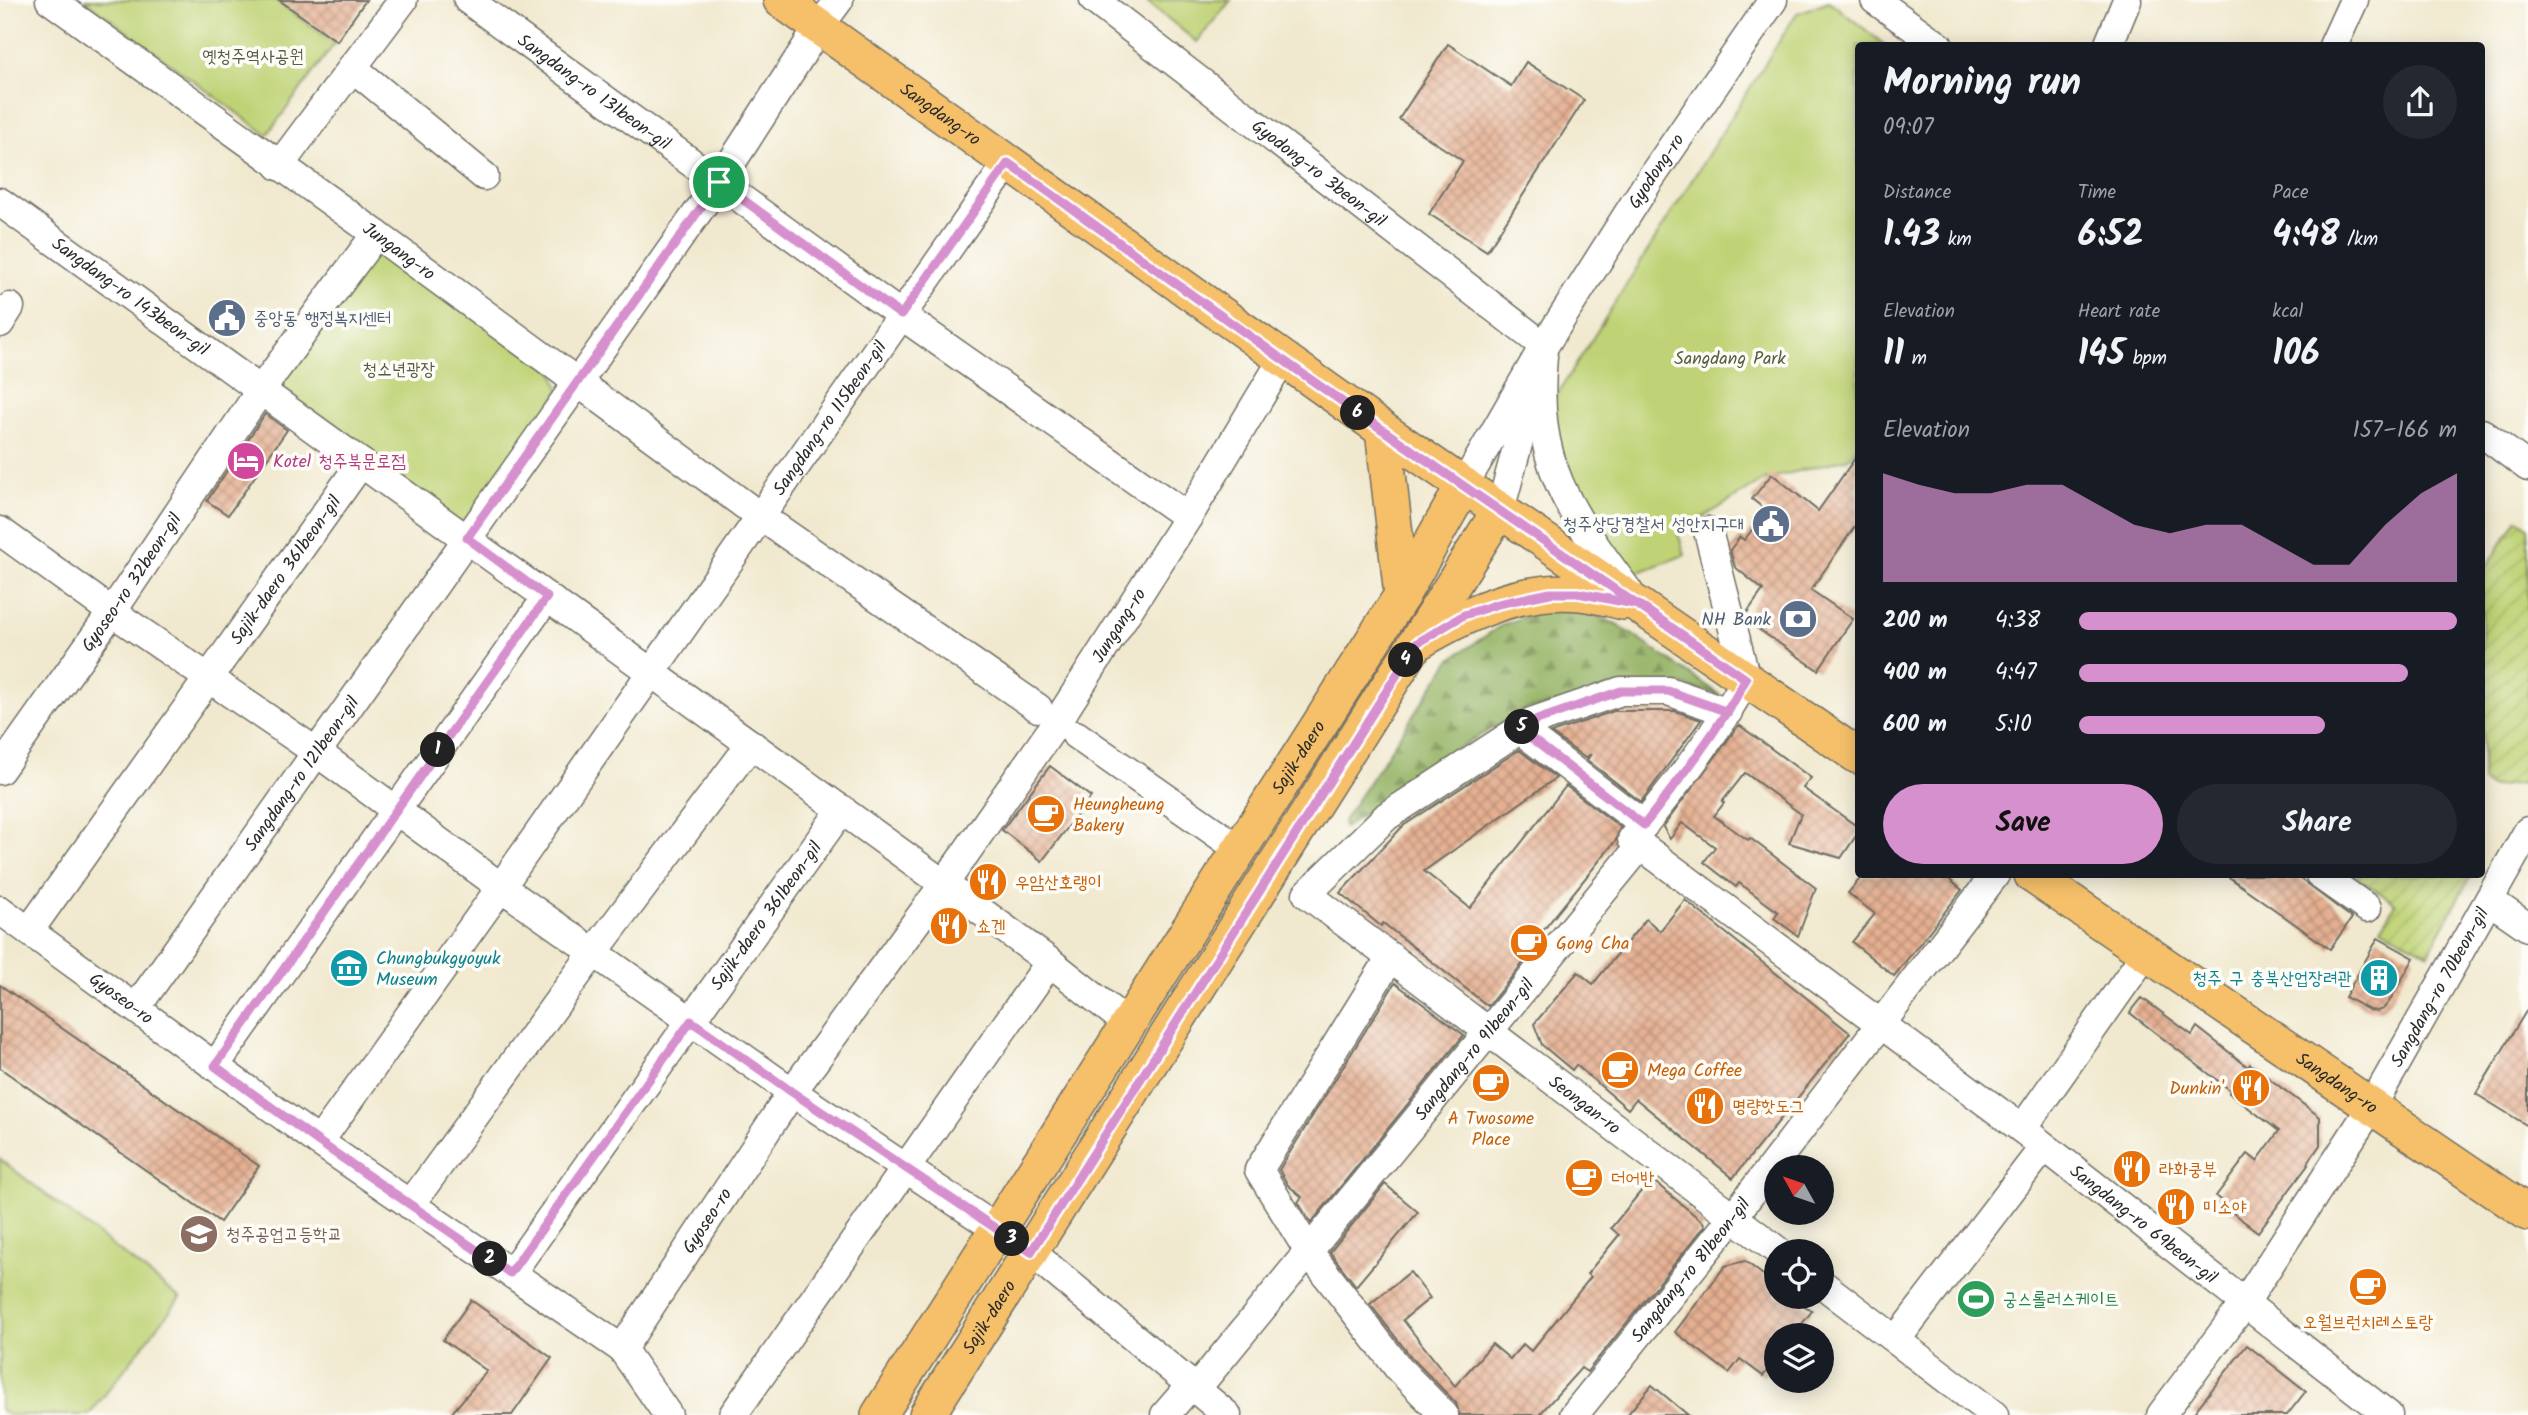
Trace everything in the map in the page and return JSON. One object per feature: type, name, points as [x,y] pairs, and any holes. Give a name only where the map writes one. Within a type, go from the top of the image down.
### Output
[{"type":"main road","name":"Sangdang-ro","points":[[780,0],[829,14],[1008,163],[1383,430],[1855,754]]},
{"type":"main road","points":[[1383,430],[1402,594]]},
{"type":"main road","name":"Sajik-daero","points":[[878,1415],[1402,594],[1464,485]]},
{"type":"main road","name":"Sajik-daero","points":[[927,1415],[1500,510]]},
{"type":"main road","points":[[1417,643],[1464,615],[1525,597],[1550,593],[1578,593],[1639,605]]},
{"type":"main road","name":"Sangdang-ro","points":[[2036,878],[2528,1213]]},
{"type":"street","name":"Jungang-ro","points":[[50,0],[376,234],[746,506]]},
{"type":"street","points":[[279,166],[403,0]]},
{"type":"street","name":"Sangdang-ro 131beon-gil","points":[[468,0],[719,182]]},
{"type":"street","name":"Gyodong-ro 3beon-gil","points":[[1094,0],[1544,346]]},
{"type":"street","name":"Gyodong-ro","points":[[1464,485],[1544,346],[1650,179],[1773,0]]},
{"type":"street","points":[[1875,0],[1933,42]]},
{"type":"street","points":[[2110,42],[2127,0]]},
{"type":"street","points":[[2335,42],[2354,0]]},
{"type":"street","name":"Sangdang-ro 121beon-gil","points":[[136,1008],[719,182],[829,14]]},
{"type":"street","points":[[352,67],[484,176]]},
{"type":"street","name":"Sangdang-ro 115beon-gil","points":[[319,1142],[1008,163]]},
{"type":"street","points":[[719,182],[901,315],[1188,517]]},
{"type":"street","name":"Sangdang-ro 143beon-gil","points":[[0,202],[260,391]]},
{"type":"street","name":"Gyoseo-ro 32beon-gil","points":[[0,770],[112,612],[260,391],[376,234]]},
{"type":"street","points":[[1544,346],[1541,417],[1552,466],[1563,495],[1588,537],[1639,605]]},
{"type":"street","name":"Gyodong-ro","points":[[1500,510],[1544,346]]},
{"type":"street","name":"Jungang-ro","points":[[944,884],[1057,722],[1188,517],[1283,359]]},
{"type":"street","points":[[260,391],[842,809],[1051,962],[1128,1024]]},
{"type":"street","points":[[2485,435],[2528,467]]},
{"type":"street","name":"Sajik-daero 361beon-gil","points":[[29,931],[361,463]]},
{"type":"street","points":[[776,527],[1239,849]]},
{"type":"street","points":[[0,531],[112,612],[315,751],[501,887],[792,1092],[1031,1252],[1227,1415]]},
{"type":"street","points":[[1708,531],[1746,679]]},
{"type":"street","points":[[215,1066],[547,597]]},
{"type":"street","name":"Sangdang-ro 91beon-gil","points":[[1166,1415],[1308,1252],[1490,1032],[1642,835],[1728,712],[1746,679]]},
{"type":"street","points":[[1728,712],[1668,691],[1621,691],[1531,722],[1519,729],[1642,835],[2044,1147],[1896,1340]]},
{"type":"street","name":"Seongan-ro","points":[[1519,729],[1387,816],[1307,894],[1764,1240]]},
{"type":"street","points":[[410,1205],[594,952],[751,744]]},
{"type":"street","name":"Sajik-daero 361beon-gil","points":[[691,1021],[842,809]]},
{"type":"street","name":"Sangdang-ro 70beon-gil","points":[[2372,1105],[2528,831]]},
{"type":"street","name":"Sangdang-ro 81beon-gil","points":[[1574,1415],[1733,1217],[1993,878]]},
{"type":"street","points":[[2324,878],[2367,908]]},
{"type":"street","points":[[792,1092],[944,884]]},
{"type":"street","points":[[2489,900],[2528,927]]},
{"type":"street","name":"Gyoseo-ro","points":[[0,910],[319,1142],[622,1349],[668,1415]]},
{"type":"street","points":[[2022,1129],[2146,953]]},
{"type":"street","points":[[1391,957],[1259,1170],[1308,1252],[1399,1369],[1444,1415]]},
{"type":"street","points":[[733,1415],[1051,962]]},
{"type":"street","points":[[510,1273],[691,1021]]},
{"type":"street","name":"Gyoseo-ro","points":[[622,1349],[792,1092]]},
{"type":"street","points":[[2161,1415],[2244,1304],[2372,1105]]},
{"type":"street","name":"Sangdang-ro 69beon-gil","points":[[2044,1147],[2388,1415]]},
{"type":"street","points":[[1834,1293],[1994,1415]]},
{"type":"green space","name":"옛청주역사공원","points":[[84,0],[275,0],[335,43],[267,135]]},
{"type":"green space","points":[[1145,0],[1231,0],[1197,42]]},
{"type":"green space","name":"Sangdang Park","points":[[1829,1],[1881,42],[1855,42],[1855,449],[1849,458],[1764,480],[1678,533],[1685,555],[1631,575],[1564,476],[1552,403],[1797,13]]},
{"type":"green space","name":"청소년광장","points":[[388,249],[550,364],[560,391],[467,531],[269,390],[366,258]]},
{"type":"green space","points":[[2517,519],[2528,527],[2528,777],[2525,783],[2490,787],[2485,783],[2485,569]]},
{"type":"green space","points":[[1578,608],[1618,625],[1720,695],[1681,685],[1527,709],[1435,761],[1344,828],[1343,821],[1451,659],[1502,625],[1542,610]]},
{"type":"green space","points":[[2357,878],[2469,878],[2428,954],[2381,928],[2396,904]]},
{"type":"green space","points":[[0,1159],[180,1298],[89,1415],[8,1415],[0,1409]]},
{"type":"building","points":[[279,0],[366,0],[337,41]]},
{"type":"building","points":[[1448,44],[1511,86],[1526,62],[1584,100],[1487,251],[1429,214],[1463,161],[1399,119]]},
{"type":"building","name":"Kotel 청주북문로점","points":[[265,414],[287,430],[228,515],[207,501]]},
{"type":"building","points":[[1855,458],[1855,526],[1811,590],[1853,619],[1818,670],[1748,622],[1746,614],[1763,590],[1735,567],[1730,550],[1740,537],[1744,540],[1767,511],[1752,499],[1772,474],[1818,511]]},
{"type":"building","points":[[1614,711],[1675,711],[1701,720],[1641,802],[1587,760],[1591,754],[1585,758],[1551,733]]},
{"type":"building","points":[[1739,725],[1811,778],[1803,788],[1855,825],[1855,837],[1841,858],[1789,843],[1801,814],[1745,773],[1722,802],[1724,803],[1714,816],[1748,840],[1750,838],[1816,888],[1798,936],[1774,918],[1778,912],[1739,883],[1736,887],[1704,862],[1715,847],[1682,823],[1670,839],[1663,827]]},
{"type":"building","points":[[1519,750],[1556,778],[1424,871],[1470,908],[1566,786],[1620,827],[1616,840],[1541,933],[1545,936],[1488,1006],[1383,923],[1381,926],[1340,893],[1403,826]]},
{"type":"building","name":"Heungheung Bakery","points":[[1050,766],[1091,797],[1042,861],[1002,830]]},
{"type":"building","points":[[1860,878],[1948,878],[1962,890],[1894,976],[1852,942],[1875,914],[1848,893]]},
{"type":"building","points":[[2230,878],[2299,878],[2352,918],[2330,949]]},
{"type":"building","points":[[1685,900],[1850,1033],[1733,1178],[1636,1099],[1628,1109],[1576,1065],[1572,1070],[1542,1045],[1534,1024],[1578,972],[1593,984],[1646,919],[1660,931]]},
{"type":"building","name":"청주 구 충북산업장려관","points":[[2378,938],[2414,958],[2389,1002],[2377,1011],[2369,1010],[2345,997]]},
{"type":"building","points":[[1395,983],[1464,1035],[1311,1223],[1298,1202],[1302,1197],[1288,1185],[1279,1170]]},
{"type":"building","points":[[0,985],[259,1166],[220,1222],[0,1068]]},
{"type":"building","points":[[2142,998],[2192,1035],[2197,1027],[2248,1067],[2250,1064],[2320,1117],[2320,1145],[2258,1232],[2222,1205],[2224,1202],[2216,1196],[2248,1154],[2257,1161],[2279,1131],[2130,1013]]},
{"type":"building","points":[[2528,1008],[2528,1126],[2476,1094]]},
{"type":"building","points":[[1651,1179],[1705,1226],[1587,1372],[1581,1368],[1539,1415],[1460,1415],[1456,1403],[1412,1358],[1370,1304],[1410,1272],[1430,1298],[1403,1320],[1455,1386],[1492,1344],[1510,1359],[1523,1344],[1531,1351],[1591,1277],[1587,1274],[1619,1235],[1611,1228]]},
{"type":"building","points":[[1385,1184],[1418,1212],[1356,1286],[1330,1252]]},
{"type":"building","points":[[1745,1261],[1764,1276],[1764,1309],[1812,1311],[1802,1323],[1764,1323],[1763,1376],[1740,1359],[1729,1373],[1675,1332],[1725,1266]]},
{"type":"building","points":[[471,1300],[552,1358],[512,1415],[450,1415],[487,1371],[443,1340]]},
{"type":"building","points":[[2247,1345],[2306,1391],[2287,1415],[2192,1415]]},
{"type":"building","points":[[1652,1385],[1688,1415],[1627,1415]]},
{"type":"place","name":"중앙동 행정복지센터","points":[[227,318]]},
{"type":"place","name":"Kotel 청주북문로점","points":[[246,461]]},
{"type":"place","name":"청주상당경찰서 성안지구대","points":[[1771,524]]},
{"type":"place","name":"NH Bank","points":[[1798,619]]},
{"type":"place","name":"Heungheung Bakery","points":[[1046,814]]},
{"type":"place","name":"우암산호랭이","points":[[988,882]]},
{"type":"place","name":"쇼겐","points":[[949,926]]},
{"type":"place","name":"Gong Cha","points":[[1529,943]]},
{"type":"place","name":"Chungbukgyoyuk Museum","points":[[349,968]]},
{"type":"place","name":"청주 구 충북산업장려관","points":[[2379,978]]},
{"type":"place","name":"Mega Coffee","points":[[1620,1070]]},
{"type":"place","name":"A Twosome Place","points":[[1491,1083]]},
{"type":"place","name":"Dunkin'","points":[[2251,1088]]},
{"type":"place","name":"명량핫도그","points":[[1705,1106]]},
{"type":"place","name":"라화쿵부","points":[[2132,1169]]},
{"type":"place","name":"더어반","points":[[1584,1178]]},
{"type":"place","name":"미소야","points":[[2176,1207]]},
{"type":"place","name":"청주공업고등학교","points":[[199,1234]]},
{"type":"place","name":"오월브런치레스토랑","points":[[2368,1287]]},
{"type":"place","name":"궁스롤러스케이트","points":[[1976,1299]]},
{"type":"route","points":[[719,182],[467,538],[547,597],[215,1066],[319,1142],[510,1273],[691,1021],[905,1169],[1031,1252],[1417,643],[1464,615],[1498,604],[1550,593],[1578,593],[1639,605],[1746,679],[1728,712],[1644,825],[1519,729],[1531,722],[1621,691],[1668,691],[1728,712],[1746,679],[1692,642],[1639,605],[1383,430],[1008,163],[901,315],[719,182]]}]
